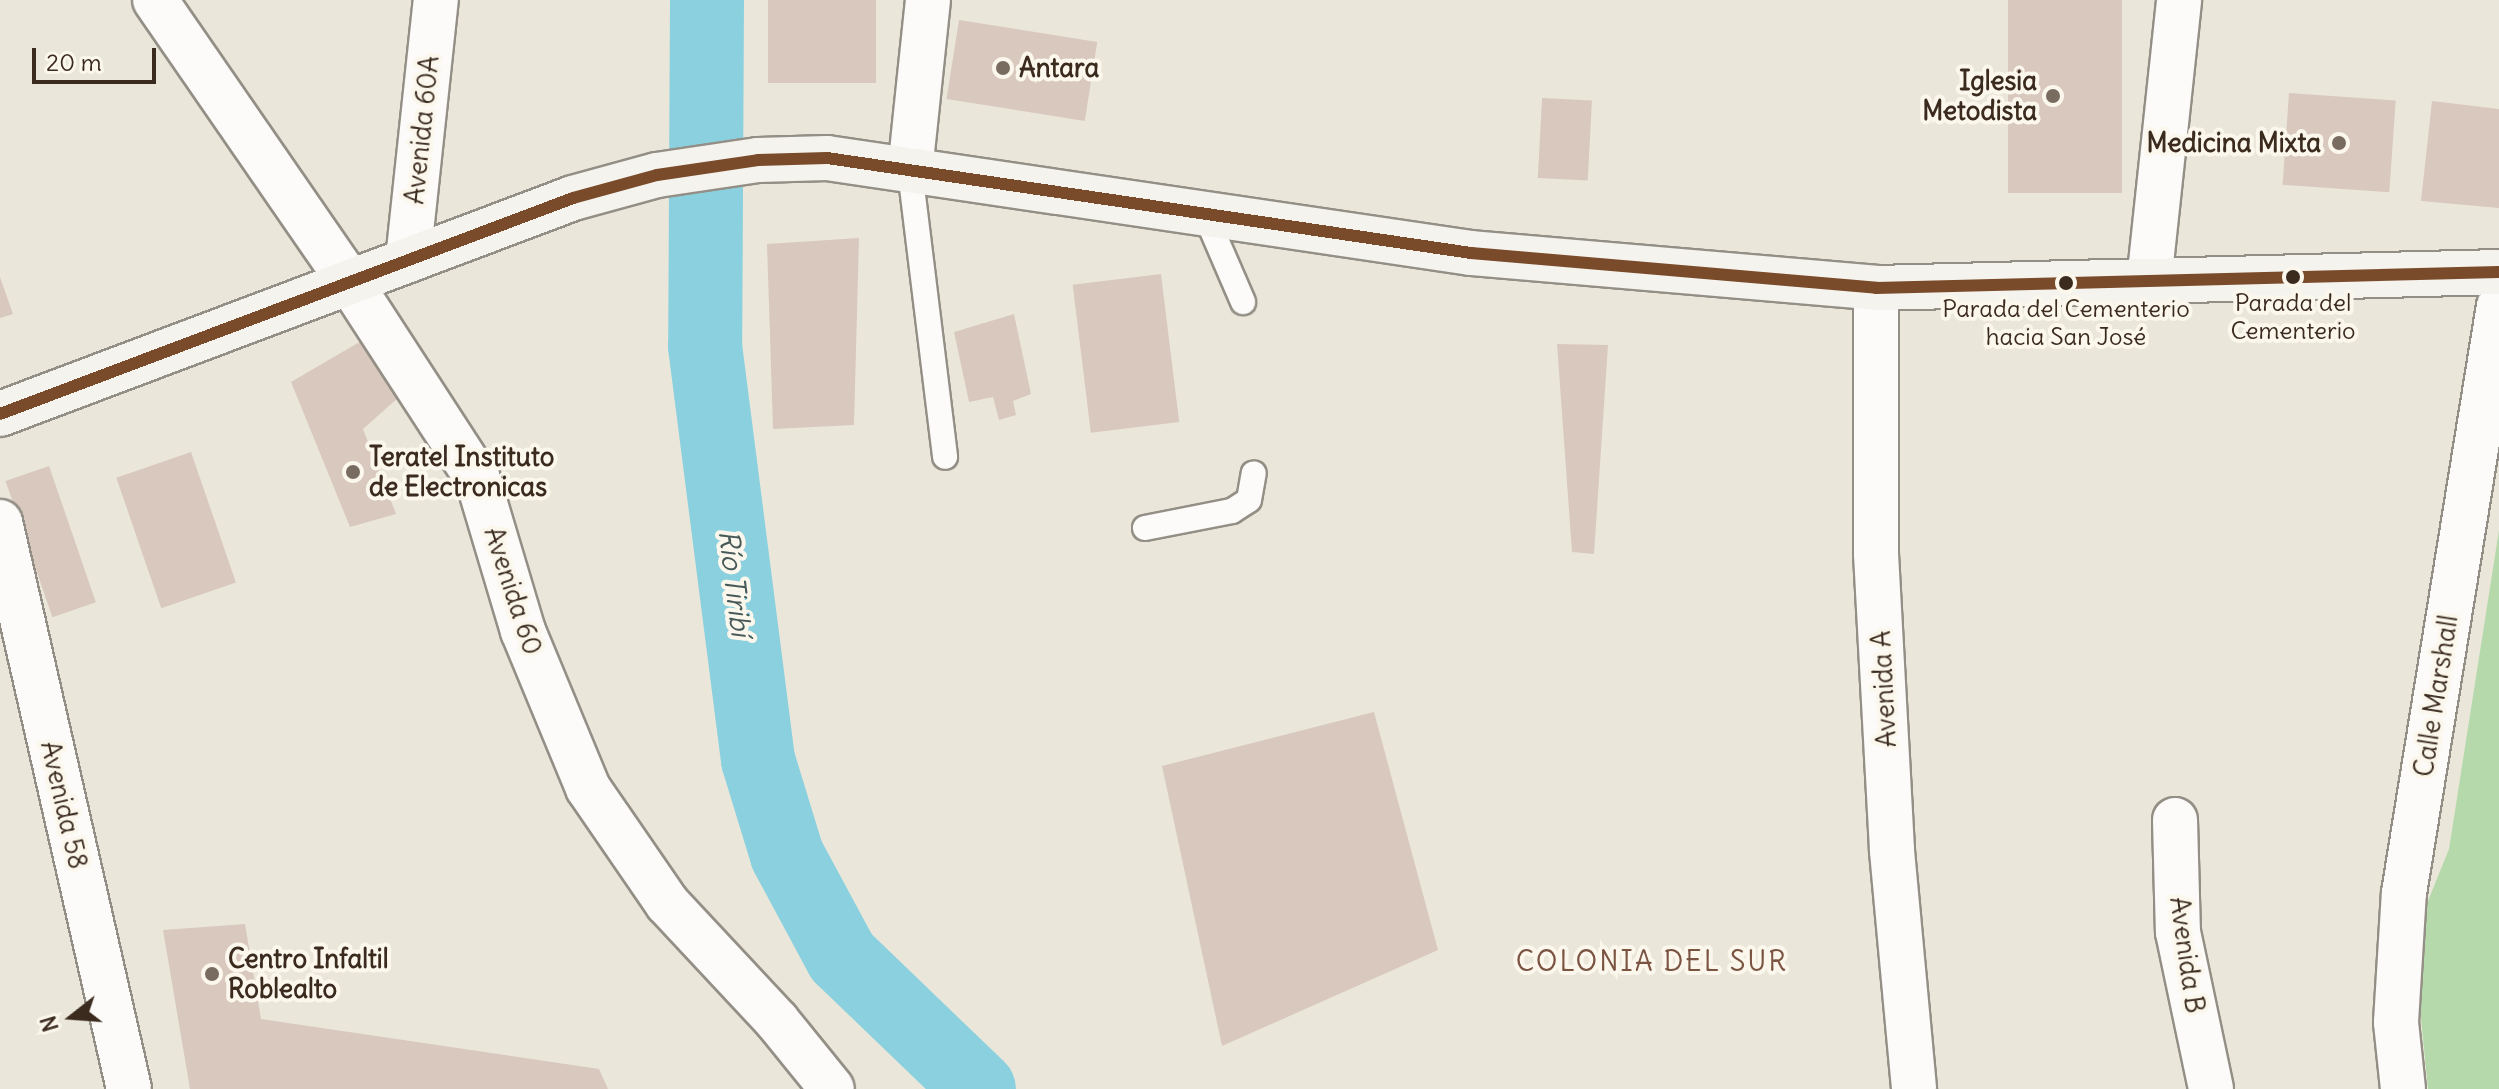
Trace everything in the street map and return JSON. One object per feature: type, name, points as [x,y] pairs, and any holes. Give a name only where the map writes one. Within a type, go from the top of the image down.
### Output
[{"type":"main road","points":[[0,414],[573,198],[657,175],[758,160],[827,158],[1471,253],[1876,288],[2499,272]]},
{"type":"street","name":"Avenida 60","points":[[155,0],[349,281],[478,480],[523,631],[588,788],[667,903],[777,1021],[832,1089]]},
{"type":"street","name":"Avenida 60A","points":[[408,260],[436,0]]},
{"type":"street","points":[[910,171],[928,0]]},
{"type":"street","points":[[2149,282],[2179,0]]},
{"type":"street","name":"Avenida A","points":[[1876,288],[1876,554],[1892,851],[1914,1089]]},
{"type":"street","name":"Calle Marshall","points":[[2403,1089],[2396,1022],[2404,893],[2499,306]]},
{"type":"street","name":"Avenida 58","points":[[0,522],[129,1089]]},
{"type":"street","name":"Avenida B","points":[[2175,820],[2178,932],[2211,1089]]},
{"type":"lane","points":[[910,171],[945,457]]},
{"type":"lane","points":[[1205,214],[1243,302]]},
{"type":"lane","points":[[1145,528],[1232,511],[1249,500],[1254,473]]},
{"type":"green space","points":[[2499,530],[2499,1089],[2428,1089],[2413,938],[2449,849]]},
{"type":"building","points":[[768,0],[876,0],[876,83],[768,83]]},
{"type":"building","name":"Iglesia Metodista","points":[[2008,0],[2122,0],[2122,193],[2008,193]]},
{"type":"building","name":"Antara","points":[[959,20],[1097,42],[1085,121],[946,99]]},
{"type":"building","name":"Medicina Mixta","points":[[2289,93],[2396,100],[2389,192],[2283,185]]},
{"type":"building","points":[[1542,98],[1592,101],[1588,181],[1538,178]]},
{"type":"building","points":[[2432,101],[2499,109],[2499,208],[2421,201]]},
{"type":"building","points":[[859,238],[854,425],[773,429],[767,244]]},
{"type":"building","points":[[1161,274],[1179,422],[1091,433],[1073,285]]},
{"type":"building","points":[[0,277],[13,314],[0,318]]},
{"type":"building","points":[[1014,314],[1031,394],[1013,401],[1016,415],[999,420],[993,397],[969,402],[954,332]]},
{"type":"building","name":"Teratel Instituto de Electronicas","points":[[363,340],[398,398],[363,429],[396,514],[350,527],[291,382]]},
{"type":"building","points":[[1557,344],[1608,345],[1594,554],[1572,552]]},
{"type":"building","points":[[191,452],[236,582],[161,608],[116,478]]},
{"type":"building","points":[[49,466],[96,602],[52,617],[6,481]]},
{"type":"building","points":[[1374,712],[1438,950],[1222,1046],[1162,766]]},
{"type":"building","name":"Centro Infaltil Roblealto","points":[[245,924],[261,1019],[599,1069],[608,1089],[190,1089],[163,930]]},
{"type":"waterway","name":"Río Tiribí","points":[[707,0],[705,346],[758,760],[787,855],[842,957],[979,1089]]},
{"type":"transit line","points":[[0,414],[573,198],[657,175],[758,160],[827,158],[1471,253],[1876,288],[2499,272]]},
{"type":"place","name":"Antara","points":[[1003,68]]},
{"type":"place","name":"Iglesia Metodista","points":[[2053,96]]},
{"type":"place","name":"Medicina Mixta","points":[[2339,143]]},
{"type":"place","name":"Parada del Cementerio","points":[[2293,277]]},
{"type":"place","name":"Parada del Cementerio hacia San José","points":[[2066,283]]},
{"type":"place","name":"Teratel Instituto de Electronicas","points":[[353,472]]},
{"type":"place","name":"Centro Infaltil Roblealto","points":[[212,974]]},
{"type":"district","name":"COLONIA DEL SUR","points":[[1652,961]]}]
